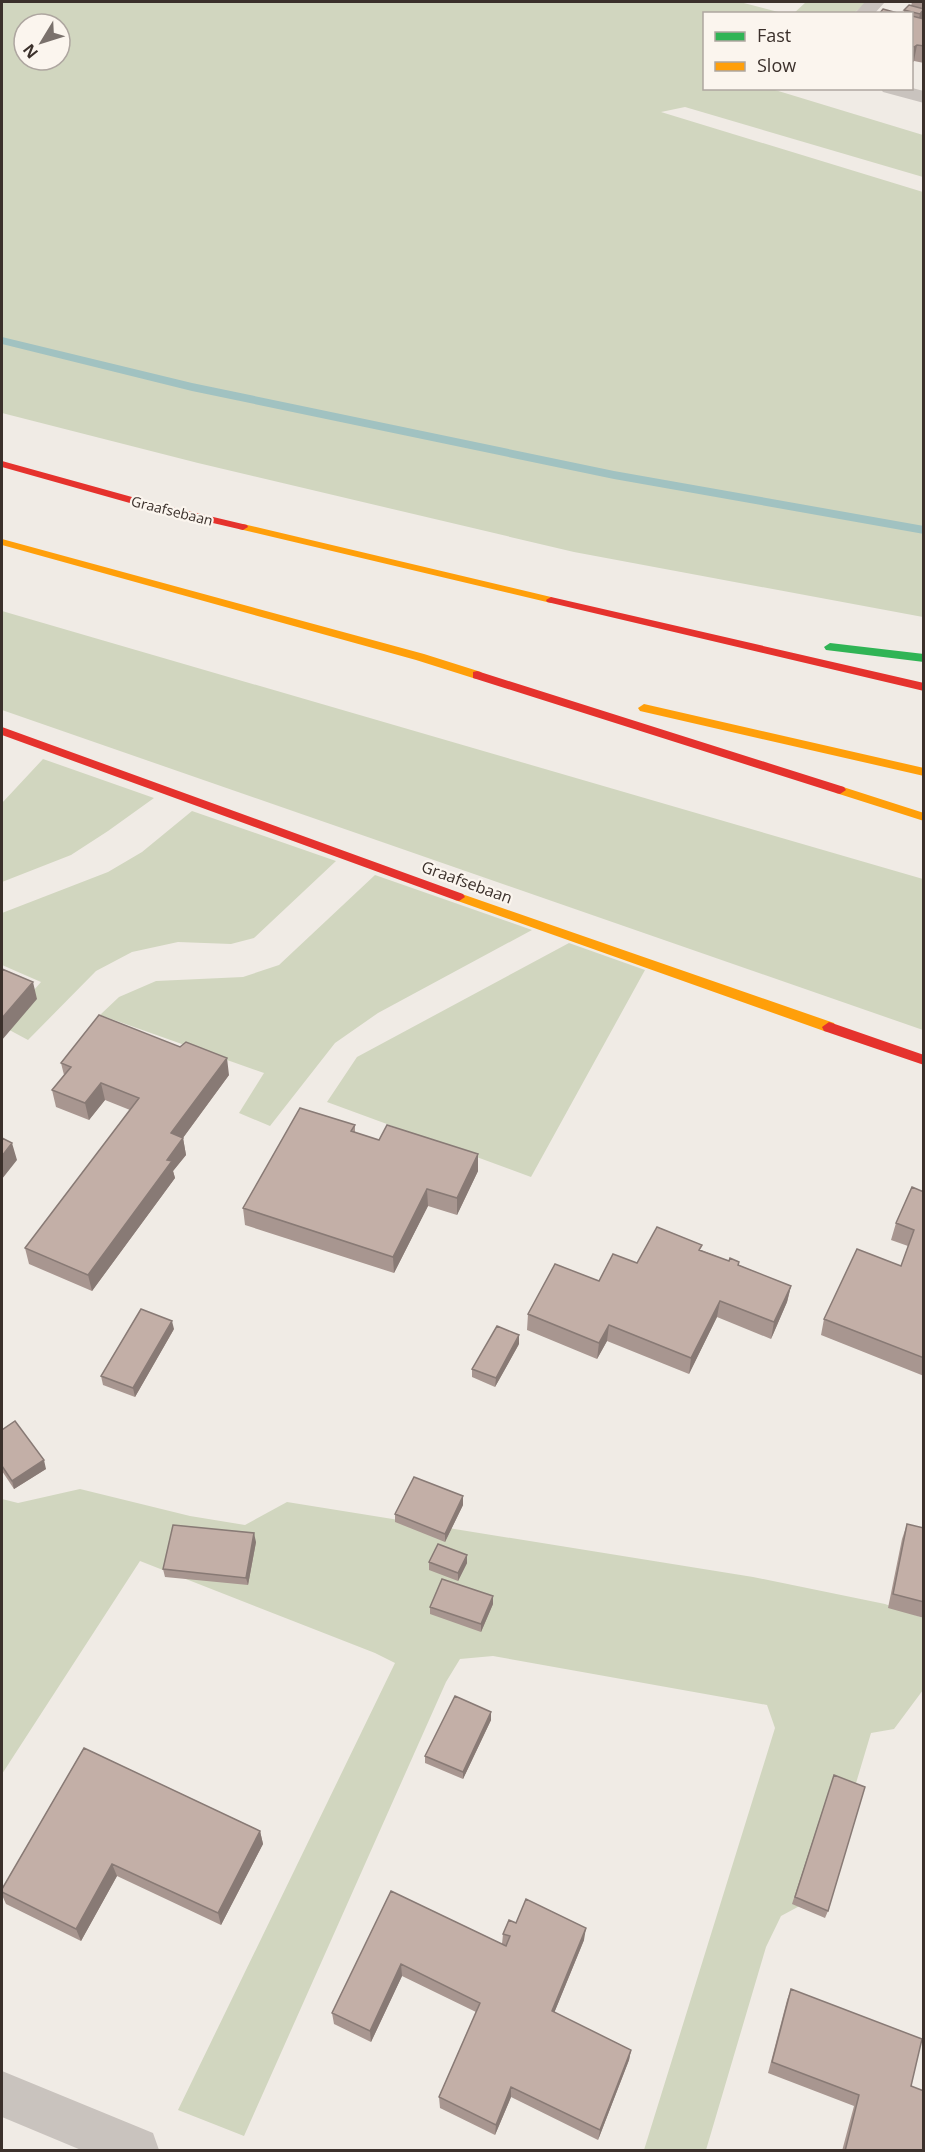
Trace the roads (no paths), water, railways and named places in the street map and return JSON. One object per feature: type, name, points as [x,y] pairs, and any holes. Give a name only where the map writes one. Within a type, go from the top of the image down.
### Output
[{"type":"main road","name":"Graafsebaan","points":[[2,464],[148,505],[659,627]]},
{"type":"main road","points":[[2,542],[420,657],[924,817]]},
{"type":"main road","points":[[659,627],[797,643]]},
{"type":"main road","points":[[659,627],[924,687]]},
{"type":"main road","points":[[820,646],[924,658]]},
{"type":"main road","points":[[420,657],[580,693]]},
{"type":"main road","points":[[626,704],[924,772]]},
{"type":"main road","name":"Graafsebaan","points":[[2,730],[448,893],[924,1060]]},
{"type":"street","points":[[898,90],[924,97]]},
{"type":"street","points":[[2,2094],[136,2151]]},
{"type":"waterway","points":[[2,341],[192,387],[614,475],[924,530]]}]
